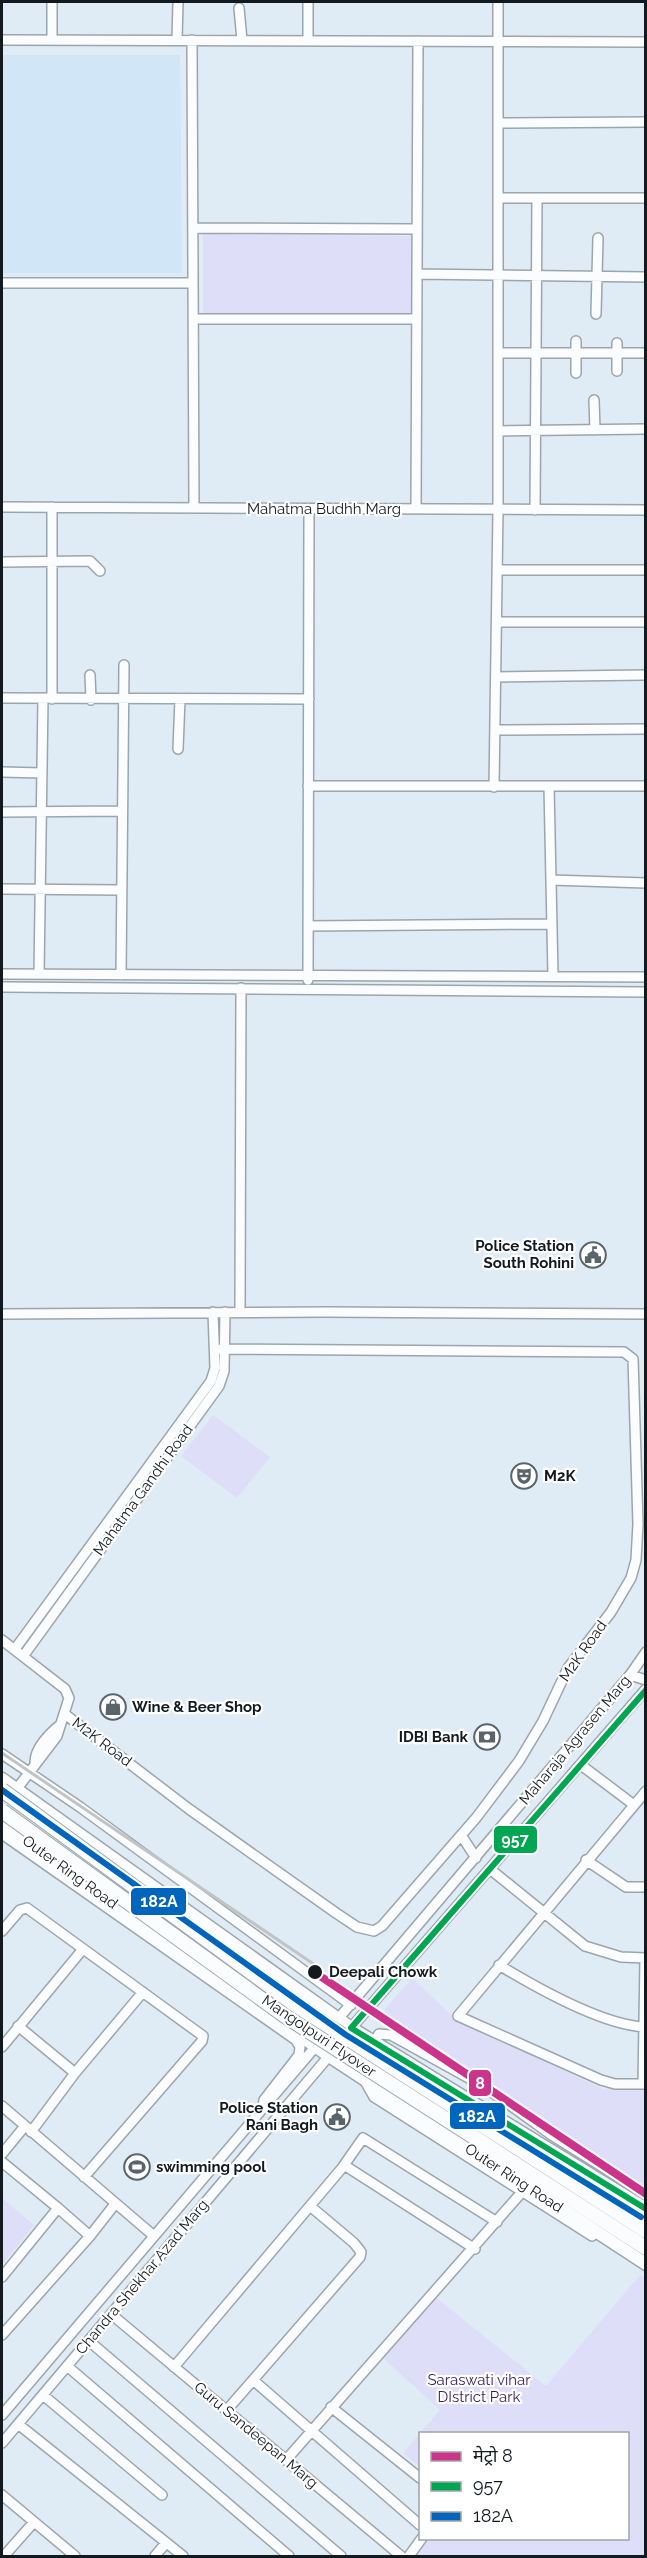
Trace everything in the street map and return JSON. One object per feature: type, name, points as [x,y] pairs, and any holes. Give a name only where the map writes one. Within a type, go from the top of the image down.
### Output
[{"type":"highway","name":"Mangolpuri Flyover","points":[[2,1790],[294,2004],[645,2231]]},
{"type":"highway","name":"Mangolpuri Flyover","points":[[2,1811],[285,2016],[645,2248]]},
{"type":"main road","points":[[2,1779],[351,2028],[645,2209]]},
{"type":"main road","name":"Outer Ring Road","points":[[2,1822],[329,2056],[645,2266]]},
{"type":"main road","points":[[169,1943],[190,1913]]},
{"type":"main road","points":[[404,2104],[412,2103],[424,2093],[426,2083],[424,2073]]},
{"type":"street","points":[[52,2],[52,40]]},
{"type":"street","points":[[177,40],[178,2]]},
{"type":"street","points":[[308,2],[308,41]]},
{"type":"street","points":[[494,787],[498,510],[498,2]]},
{"type":"street","points":[[239,8],[242,40]]},
{"type":"street","points":[[2,40],[645,42]]},
{"type":"street","points":[[192,40],[194,508]]},
{"type":"street","points":[[416,509],[418,41]]},
{"type":"street","points":[[499,123],[645,122]]},
{"type":"street","points":[[498,198],[645,198]]},
{"type":"street","points":[[535,510],[537,198]]},
{"type":"street","points":[[193,228],[417,229]]},
{"type":"street","points":[[596,314],[598,238]]},
{"type":"street","points":[[417,274],[645,277]]},
{"type":"street","points":[[2,283],[193,283]]},
{"type":"street","points":[[193,319],[417,319]]},
{"type":"street","points":[[576,341],[576,373]]},
{"type":"street","points":[[498,353],[576,354],[617,349],[645,353]]},
{"type":"street","points":[[617,349],[617,371]]},
{"type":"street","points":[[594,400],[595,430]]},
{"type":"street","points":[[498,431],[645,429]]},
{"type":"street","name":"Mahatma Budhh Marg","points":[[2,507],[645,510]]},
{"type":"street","points":[[39,974],[42,773],[47,698],[52,507]]},
{"type":"street","points":[[308,988],[309,509]]},
{"type":"street","points":[[2,562],[90,561],[100,571]]},
{"type":"street","points":[[497,570],[645,570]]},
{"type":"street","points":[[497,622],[645,622]]},
{"type":"street","points":[[121,975],[123,665]]},
{"type":"street","points":[[90,675],[91,700]]},
{"type":"street","points":[[496,677],[645,675]]},
{"type":"street","points":[[2,698],[309,699]]},
{"type":"street","points":[[178,749],[180,699]]},
{"type":"street","points":[[495,730],[645,729]]},
{"type":"street","points":[[2,772],[42,773]]},
{"type":"street","points":[[308,786],[645,786]]},
{"type":"street","points":[[549,786],[553,976]]},
{"type":"street","points":[[2,812],[122,811]]},
{"type":"street","points":[[551,880],[645,883]]},
{"type":"street","points":[[2,889],[122,890]]},
{"type":"street","points":[[308,926],[552,924]]},
{"type":"street","points":[[2,974],[645,977]]},
{"type":"street","points":[[2,987],[645,992]]},
{"type":"street","points":[[240,1312],[241,988]]},
{"type":"street","name":"Mahatma Gandhi Road","points":[[24,1655],[219,1386],[224,1371],[213,1312]]},
{"type":"street","name":"Mahatma Gandhi Road","points":[[15,1649],[211,1381],[220,1349],[225,1312]]},
{"type":"street","points":[[2,1314],[240,1312],[645,1314]]},
{"type":"street","name":"M2K Road","points":[[66,1715],[189,1809],[357,1927],[374,1931],[382,1926],[461,1835],[519,1761],[543,1721],[568,1668],[622,1597],[641,1560],[633,1359],[630,1354],[624,1352],[220,1349]]},
{"type":"street","points":[[2,1640],[24,1655],[68,1694],[70,1704],[57,1737],[41,1759],[35,1762],[16,1790]]},
{"type":"street","name":"Maharaja Agrasen Marg","points":[[338,2019],[644,1658]]},
{"type":"street","points":[[630,1675],[645,1680]]},
{"type":"street","name":"Maharaja Agrasen Marg","points":[[351,2028],[645,1689]]},
{"type":"street","points":[[2,1754],[351,2005]]},
{"type":"street","points":[[581,1765],[634,1804]]},
{"type":"street","points":[[490,1869],[543,1912],[585,1946],[621,1957],[645,1958],[644,2084],[615,2084],[601,2080],[458,2016],[543,1912],[586,1860],[645,1791]]},
{"type":"street","points":[[2,1834],[296,2040],[300,2047],[299,2055],[264,2100],[262,2111]]},
{"type":"street","points":[[461,1835],[476,1858]]},
{"type":"street","points":[[586,1860],[626,1887],[645,1887]]},
{"type":"street","points":[[2,1931],[20,1910],[27,1908],[203,2038],[84,2177]]},
{"type":"street","points":[[412,1933],[425,1944]]},
{"type":"street","points":[[2,2047],[83,1948]]},
{"type":"street","points":[[500,1965],[533,1985],[617,2023],[645,2027]]},
{"type":"street","points":[[2,2154],[28,2129],[143,1992]]},
{"type":"street","points":[[18,2026],[75,2073]]},
{"type":"street","points":[[374,2042],[379,2034],[392,2035],[485,2087],[553,2136],[645,2194]]},
{"type":"street","name":"Chandra Shekhar Azad Marg","points":[[2,2415],[316,2046]]},
{"type":"street","name":"Chandra Shekhar Azad Marg","points":[[2,2444],[329,2056]]},
{"type":"street","points":[[363,2077],[374,2097],[522,2192],[645,2266]]},
{"type":"street","points":[[273,2099],[283,2110]]},
{"type":"street","points":[[2,2106],[154,2236]]},
{"type":"street","points":[[174,2367],[344,2165],[363,2138],[497,2222]]},
{"type":"street","points":[[2,2162],[90,2236]]},
{"type":"street","points":[[344,2165],[475,2249]]},
{"type":"street","points":[[286,2460],[475,2249],[522,2192]]},
{"type":"street","points":[[2,2335],[90,2236],[115,2204]]},
{"type":"street","points":[[226,2411],[360,2257],[361,2252],[354,2242],[310,2206]]},
{"type":"street","points":[[2,2277],[58,2208]]},
{"type":"street","name":"Guru Sandeepan Marg","points":[[111,2314],[401,2556]]},
{"type":"street","points":[[88,2340],[341,2556]]},
{"type":"street","points":[[67,2366],[282,2554]]},
{"type":"street","points":[[253,2380],[311,2433],[419,2524]]},
{"type":"street","points":[[43,2395],[162,2495]]},
{"type":"street","points":[[332,2407],[419,2477]]},
{"type":"street","points":[[18,2424],[183,2556]]},
{"type":"street","points":[[2,2495],[75,2556]]},
{"type":"street","points":[[4,2556],[34,2522]]},
{"type":"street","points":[[409,2556],[421,2540]]},
{"type":"street","points":[[155,2556],[166,2543]]},
{"type":"shaded area","points":[[2,55],[180,55],[182,273],[2,273]]},
{"type":"green space","points":[[203,234],[411,236],[411,315],[203,313]]},
{"type":"green space","points":[[213,1415],[270,1457],[237,1498],[181,1456]]},
{"type":"green space","points":[[412,1978],[456,2019],[603,2089],[645,2089],[645,2186],[385,2020],[385,2009]]},
{"type":"green space","points":[[2,2198],[34,2225],[2,2265]]},
{"type":"green space","name":"Saraswati vihar DIstrict Park","points":[[640,2275],[645,2278],[645,2556],[419,2556],[409,2548],[419,2539],[629,2540],[629,2432],[421,2432],[440,2410],[382,2357],[433,2295],[546,2386]]},
{"type":"green space","name":"Saraswati vihar DIstrict Park","points":[[419,2434],[419,2466],[403,2453]]},
{"type":"railway","points":[[2,1753],[318,1967]]},
{"type":"metro line","name":"8","points":[[314,1972],[646,2194]]},
{"type":"transit line","name":"957","points":[[646,1690],[351,2028],[646,2209]]},
{"type":"transit line","name":"182A","points":[[2,1790],[346,2035],[641,2217]]},
{"type":"place","name":"Police Station South Rohini","points":[[593,1255]]},
{"type":"place","name":"M2K","points":[[524,1476]]},
{"type":"place","name":"Wine & Beer Shop","points":[[113,1707]]},
{"type":"place","name":"IDBI Bank","points":[[487,1737]]},
{"type":"place","name":"Deepali Chowk","points":[[315,1972]]},
{"type":"place","name":"Police Station Rani Bagh","points":[[337,2117]]},
{"type":"place","name":"swimming pool","points":[[137,2167]]}]
